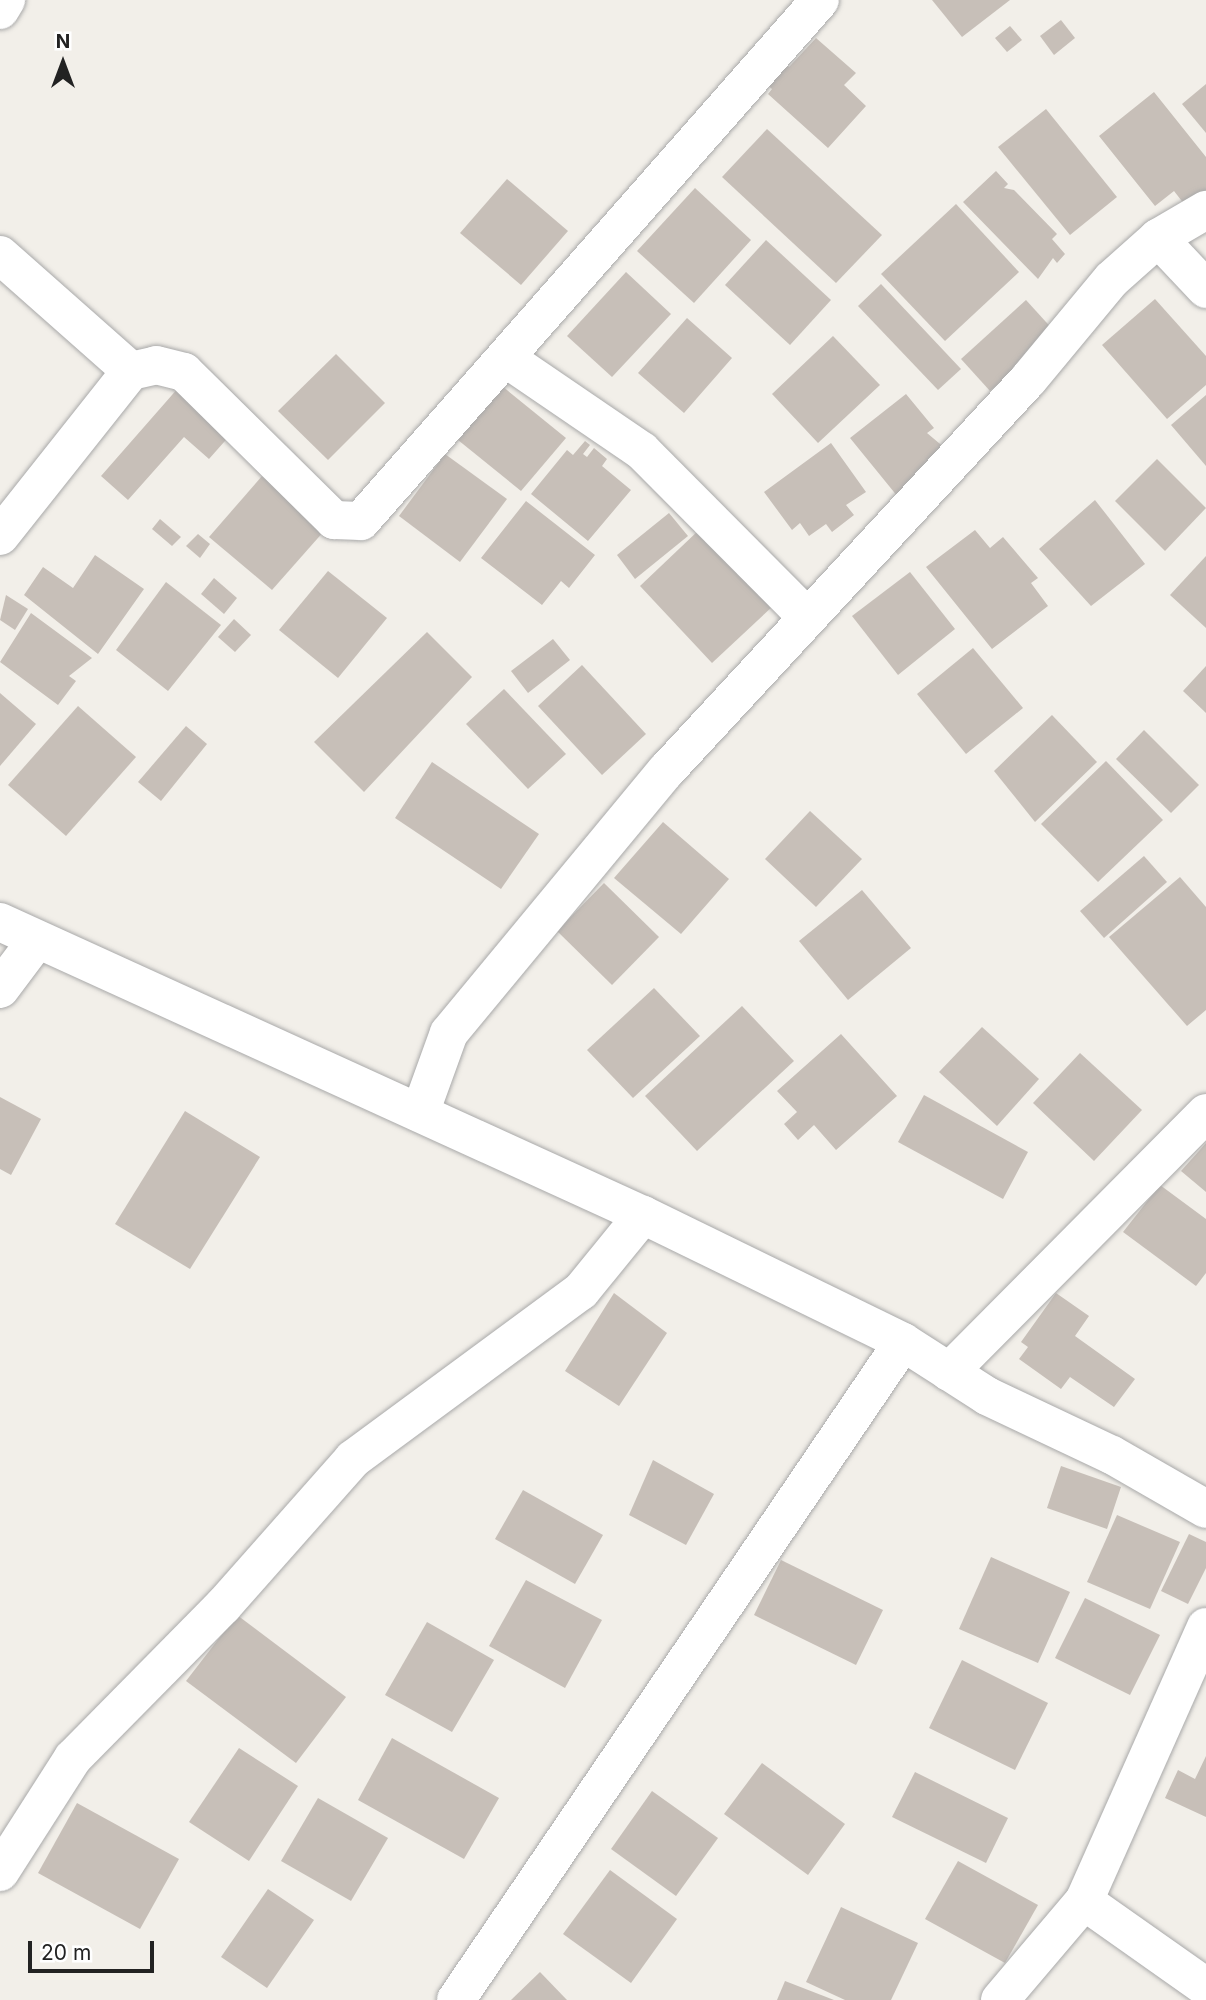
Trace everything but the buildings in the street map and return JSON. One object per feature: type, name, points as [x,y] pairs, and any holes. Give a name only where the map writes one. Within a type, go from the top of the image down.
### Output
[{"type":"street","points":[[0,10],[6,0]]},
{"type":"street","points":[[0,536],[131,371],[156,365],[184,372],[334,520],[361,521],[507,359],[820,0]]},
{"type":"street","points":[[420,1113],[449,1033],[666,771],[808,618],[1112,279],[1158,238],[1206,210]]},
{"type":"street","points":[[1158,238],[1206,289]]},
{"type":"street","points":[[0,255],[131,371]]},
{"type":"street","points":[[507,359],[642,451],[808,618]]},
{"type":"street","points":[[0,922],[36,942],[643,1215],[903,1342],[949,1372],[1206,1508]]},
{"type":"street","points":[[0,989],[36,942]]},
{"type":"street","points":[[949,1372],[1206,1113]]},
{"type":"street","points":[[0,1872],[73,1758],[223,1606],[353,1458],[581,1291],[643,1215]]},
{"type":"street","points":[[456,2000],[903,1342]]},
{"type":"street","points":[[1000,2000],[1084,1901],[1206,1628]]},
{"type":"street","points":[[1084,1901],[1206,1987]]}]
